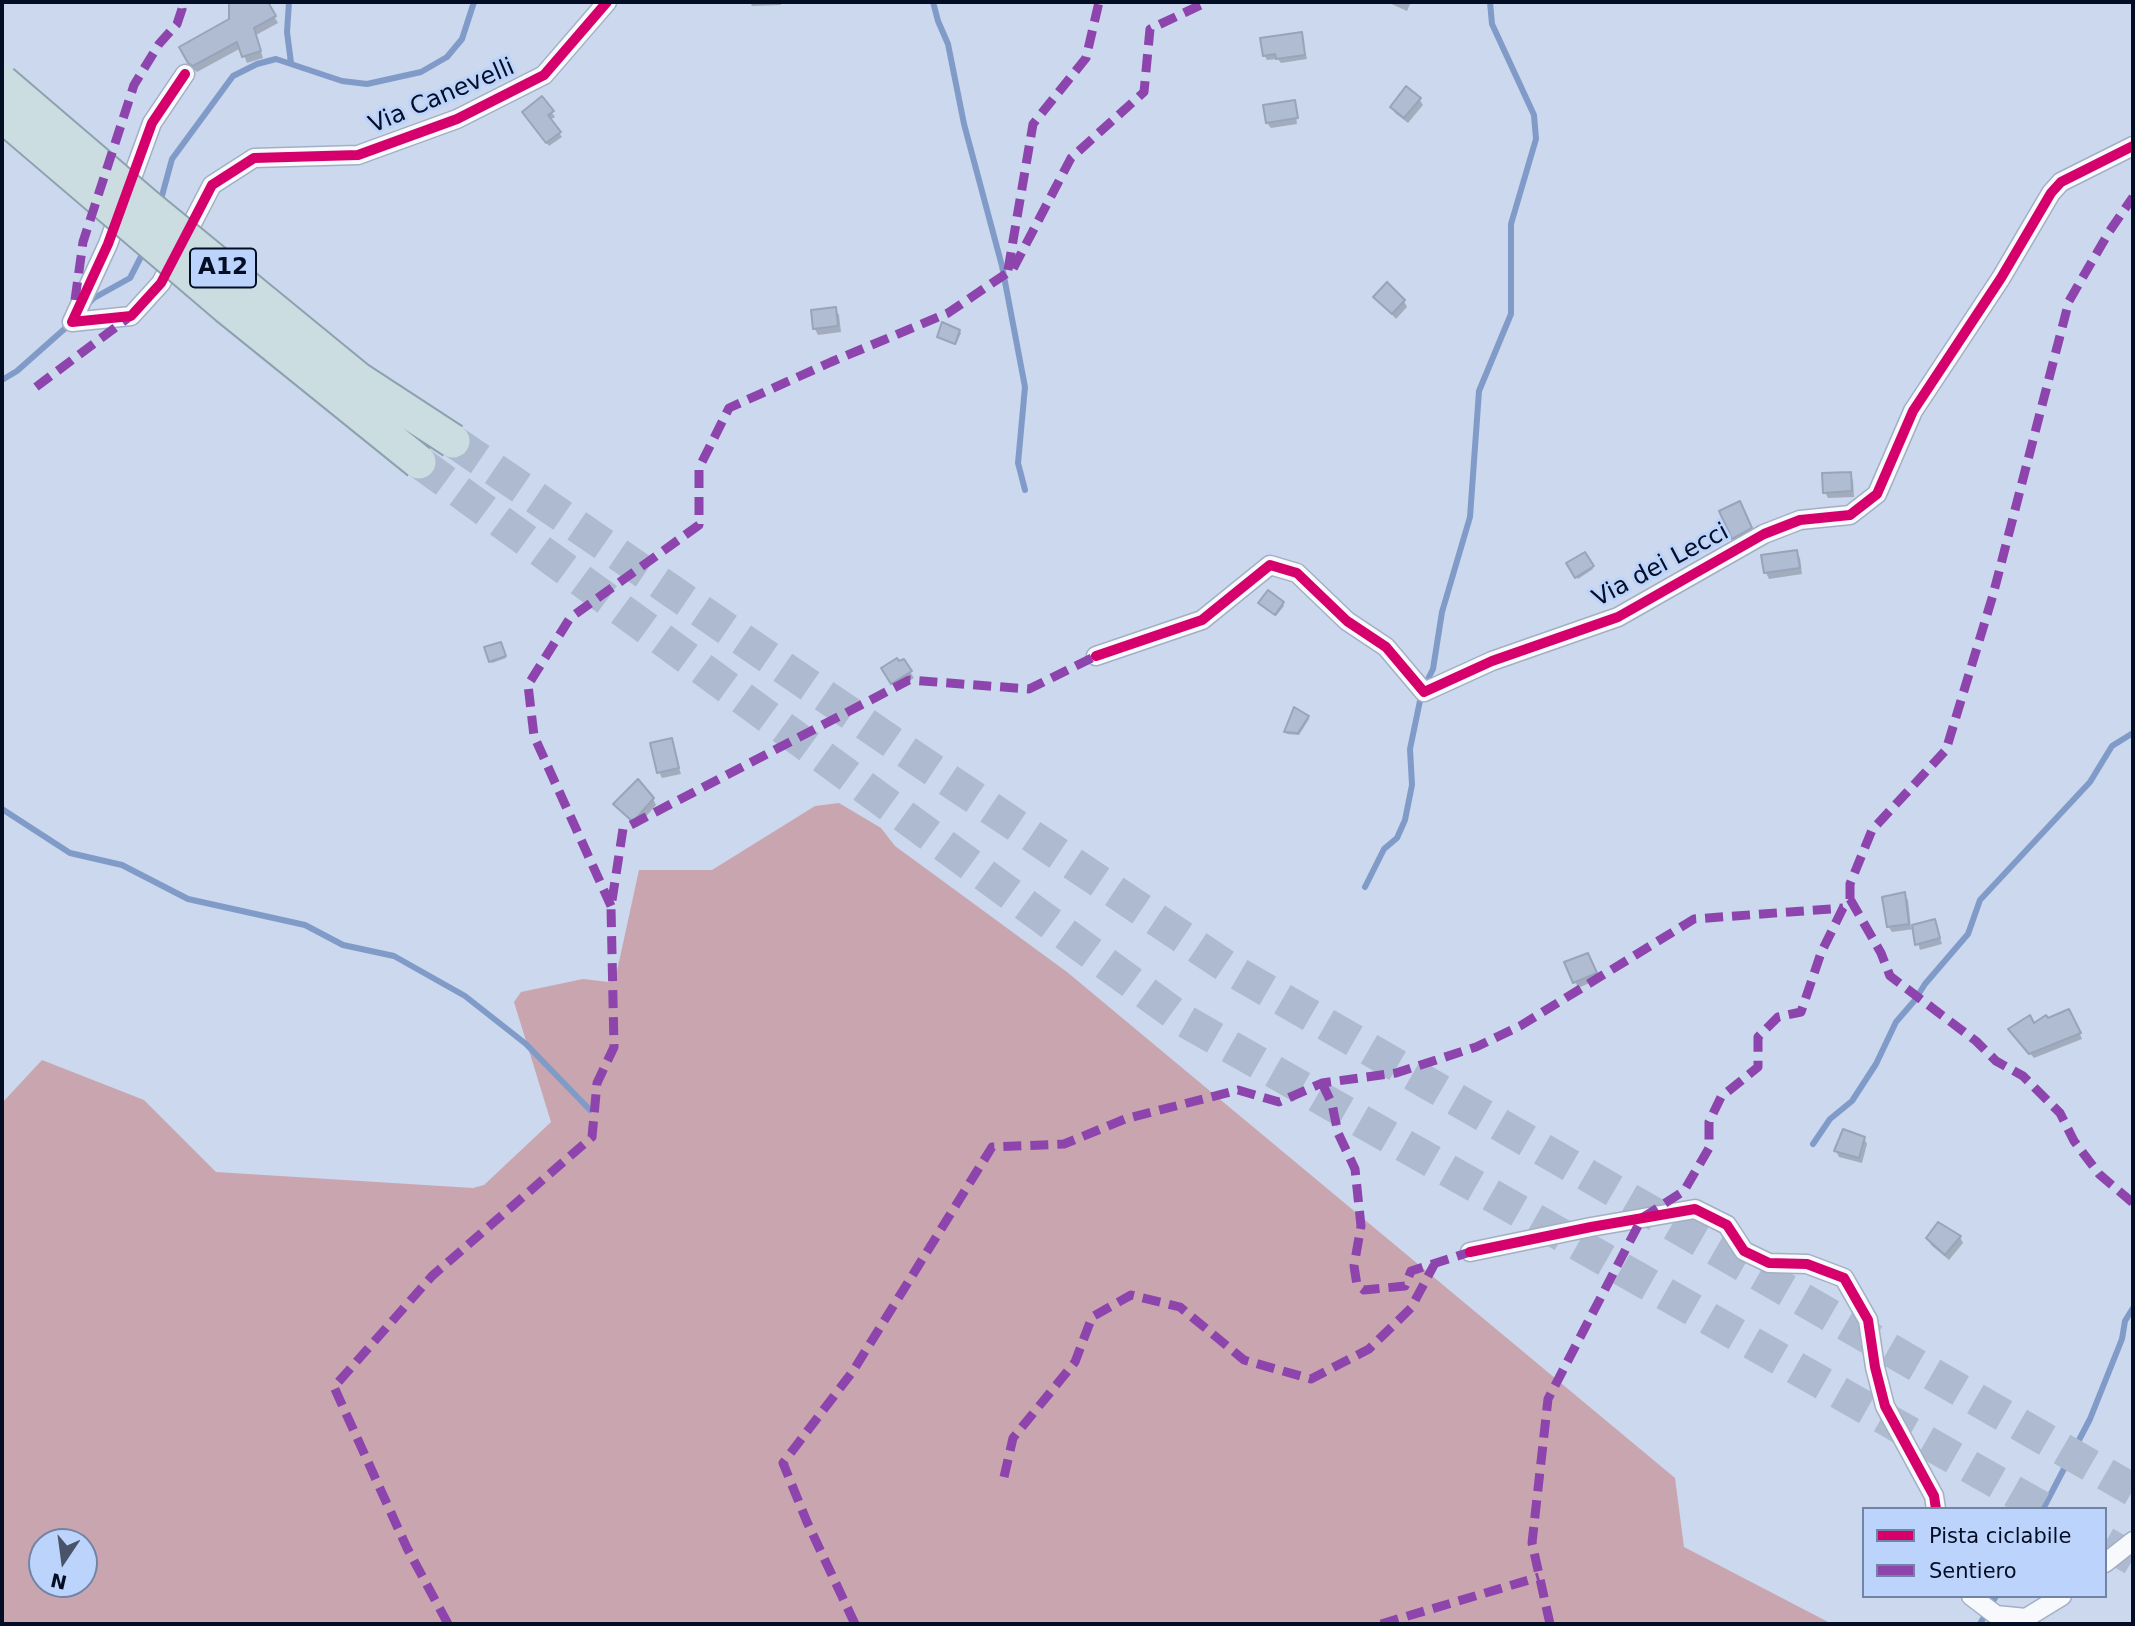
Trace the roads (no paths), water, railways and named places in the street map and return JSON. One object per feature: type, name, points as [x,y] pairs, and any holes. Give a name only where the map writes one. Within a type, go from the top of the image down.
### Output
[{"type":"highway","name":"A12","points":[[2,82],[358,379],[453,441]]},
{"type":"highway","name":"A12","points":[[2,115],[217,299],[419,462]]},
{"type":"street","name":"Via Canevelli","points":[[185,74],[152,122],[108,244],[72,322],[131,316],[160,283],[212,185],[254,159],[358,155],[457,119],[544,75],[607,2]]},
{"type":"street","name":"Via dei Lecci","points":[[1097,656],[1202,620],[1270,565],[1297,573],[1347,621],[1386,647],[1424,692],[1492,662],[1618,617],[1764,534],[1800,520],[1850,514],[1877,494],[1913,411],[2001,278],[2050,193],[2062,182],[2133,146]]},
{"type":"street","points":[[1470,1252],[1695,1209],[1727,1225],[1744,1251],[1769,1263],[1807,1264],[1844,1278],[1868,1320],[1875,1367],[1885,1406],[1934,1496],[1936,1507]]},
{"type":"street","points":[[2107,1561],[2133,1541]]},
{"type":"street","points":[[1974,1598],[1996,1615],[2026,1618],[2059,1598]]},
{"type":"waterway","points":[[289,2],[287,32],[291,63]]},
{"type":"waterway","points":[[160,203],[172,159],[233,76],[257,64],[276,59],[342,81],[367,84],[421,72],[447,57],[462,39],[474,2]]},
{"type":"waterway","points":[[933,2],[948,44],[964,124],[1002,266],[1025,387],[1018,463],[1025,490]]},
{"type":"waterway","points":[[1365,887],[1384,849],[1397,838],[1405,820],[1412,785],[1410,749],[1422,691],[1433,669],[1442,612],[1470,517],[1479,391],[1511,314],[1511,224],[1536,139],[1534,115],[1492,24],[1490,2]]},
{"type":"waterway","points":[[87,305],[94,298],[130,278],[145,249]]},
{"type":"waterway","points":[[2,380],[17,371],[70,324]]},
{"type":"waterway","points":[[1813,1144],[1830,1119],[1852,1101],[1876,1064],[1896,1022],[1968,934],[1980,900],[2090,782],[2112,746],[2133,733]]},
{"type":"waterway","points":[[2,809],[70,853],[122,865],[188,899],[305,925],[343,945],[394,956],[465,996],[526,1044],[590,1110]]},
{"type":"waterway","points":[[2044,1507],[2090,1419],[2122,1339],[2125,1321],[2133,1308]]},
{"type":"waterway","points":[[1980,1624],[1995,1598]]},
{"type":"tunnel","points":[[453,441],[902,749],[1230,969],[2133,1490]]},
{"type":"tunnel","points":[[419,462],[1183,1020],[2040,1507]]},
{"type":"tunnel","points":[[2107,1544],[2133,1559]]}]
